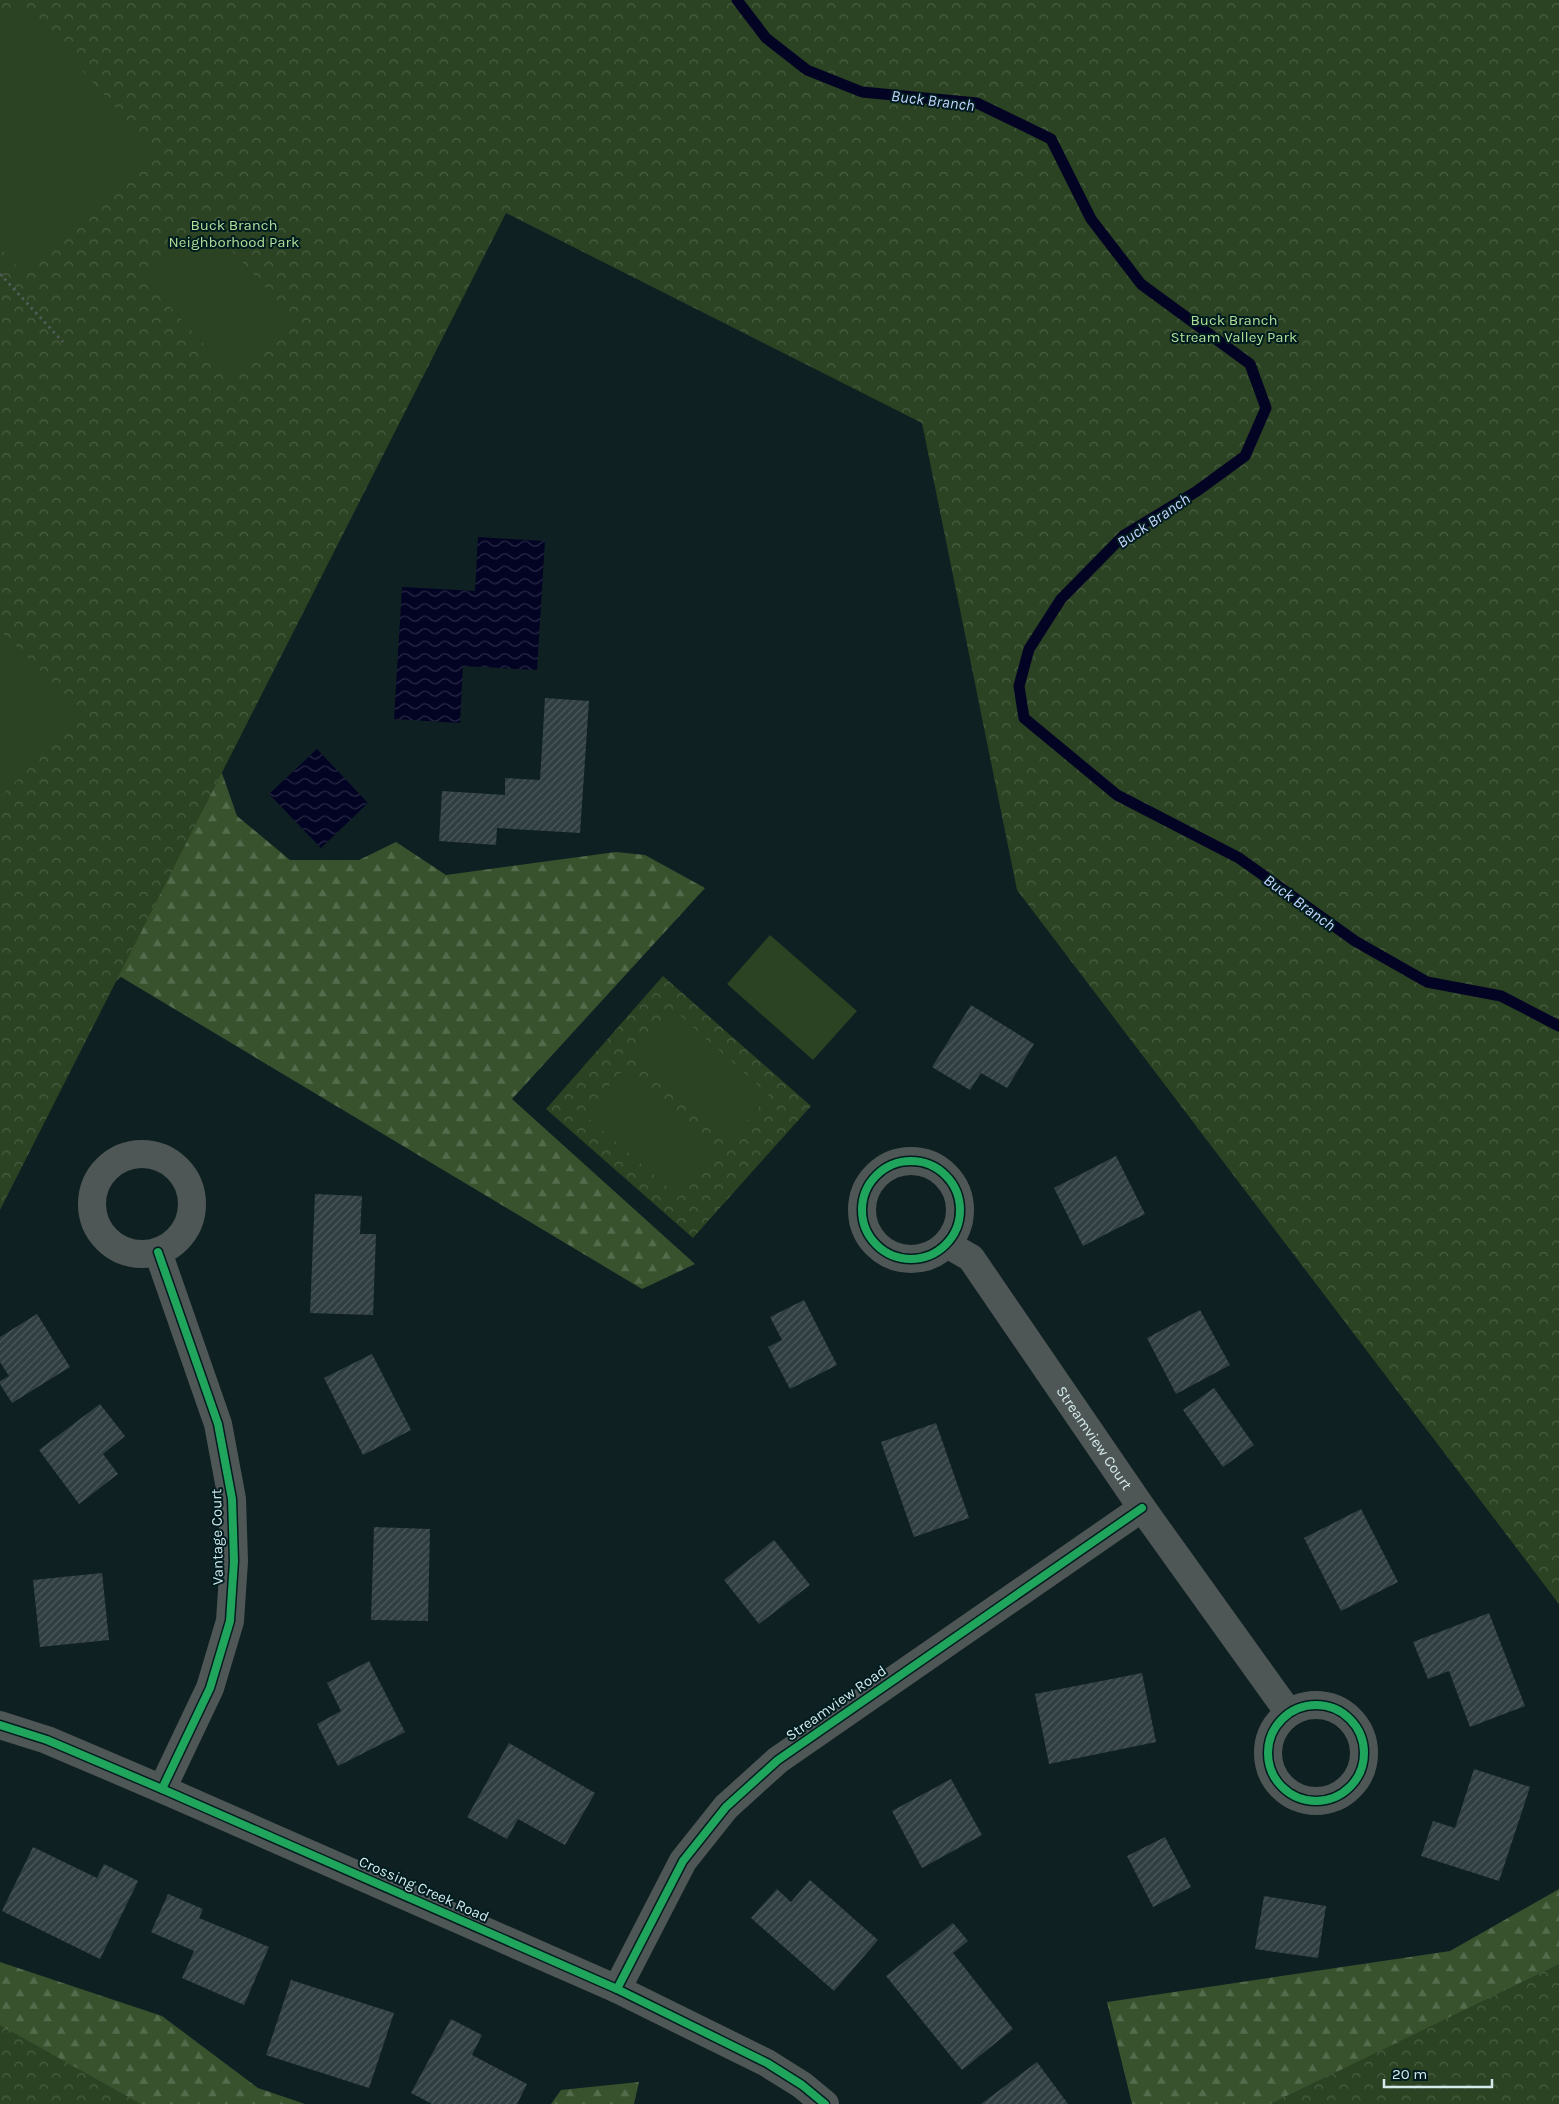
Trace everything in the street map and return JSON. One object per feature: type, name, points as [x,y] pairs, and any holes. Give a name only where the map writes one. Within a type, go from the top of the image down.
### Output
[{"type":"street","name":"Streamview Court","points":[[947,1244],[971,1258],[1142,1508],[1289,1713]]},
{"type":"street","name":"Vantage Court","points":[[158,1252],[218,1424],[232,1499],[234,1560],[230,1621],[210,1688],[162,1789]]},
{"type":"street","name":"Streamview Road","points":[[617,1989],[683,1861],[726,1806],[778,1760],[1142,1508]]},
{"type":"street","name":"Crossing Creek Road","points":[[0,1725],[47,1740],[162,1789],[617,1989],[767,2063],[802,2085],[826,2104]]},
{"type":"path","points":[[0,274],[62,342]]},
{"type":"green space","name":"Buck Branch Stream Valley Park","points":[[0,0],[1559,0],[1559,1604],[1017,890],[922,423],[506,213],[0,1210]]},
{"type":"green space","points":[[22,5],[157,153],[24,274],[0,248],[0,25]]},
{"type":"green space","points":[[203,219],[294,319],[232,375],[141,275]]},
{"type":"green space","points":[[0,630],[84,714],[0,797]]},
{"type":"green space","points":[[216,756],[237,816],[290,860],[359,860],[396,842],[446,875],[616,852],[645,855],[705,888],[512,1099],[695,1264],[642,1289],[121,977],[0,1072]]},
{"type":"green space","points":[[770,935],[857,1011],[813,1060],[727,984]]},
{"type":"green space","points":[[663,976],[811,1106],[693,1238],[546,1109]]},
{"type":"green space","points":[[675,1011],[769,1095],[731,1139],[636,1056]]},
{"type":"green space","points":[[623,1070],[718,1153],[679,1197],[584,1114]]},
{"type":"green space","points":[[1559,1889],[1559,2104],[1132,2104],[1107,2002],[1450,1951]]},
{"type":"green space","points":[[0,1962],[162,2016],[258,2088],[305,2104],[0,2104]]},
{"type":"green space","points":[[1559,1964],[1559,2104],[1270,2104]]},
{"type":"green space","points":[[0,2025],[141,2104],[0,2104]]},
{"type":"green space","points":[[639,2082],[634,2104],[551,2104],[561,2090]]},
{"type":"water","points":[[478,537],[545,541],[537,670],[463,666],[460,723],[394,719],[402,587],[475,591]]},
{"type":"water","points":[[317,749],[368,803],[321,848],[269,794]]},
{"type":"building","points":[[545,698],[589,701],[580,833],[497,828],[496,845],[439,841],[442,791],[505,795],[505,778],[540,780]]},
{"type":"building","points":[[971,1005],[1034,1044],[1007,1088],[981,1073],[970,1090],[932,1067]]},
{"type":"building","points":[[1116,1156],[1145,1214],[1083,1246],[1054,1188]]},
{"type":"building","points":[[315,1194],[362,1196],[360,1234],[376,1234],[373,1315],[310,1313]]},
{"type":"building","points":[[804,1300],[837,1365],[790,1389],[768,1347],[782,1340],[770,1317]]},
{"type":"building","points":[[1200,1310],[1230,1365],[1176,1394],[1147,1338]]},
{"type":"building","points":[[37,1314],[70,1367],[12,1403],[0,1384],[0,1381],[9,1376],[0,1362],[0,1337]]},
{"type":"building","points":[[372,1354],[411,1430],[363,1455],[324,1378]]},
{"type":"building","points":[[1214,1388],[1254,1445],[1223,1467],[1183,1410]]},
{"type":"building","points":[[100,1404],[125,1436],[103,1454],[118,1474],[79,1504],[39,1450]]},
{"type":"building","points":[[936,1423],[969,1518],[914,1537],[881,1442]]},
{"type":"building","points":[[1361,1509],[1398,1582],[1341,1611],[1304,1538]]},
{"type":"building","points":[[374,1527],[430,1529],[428,1621],[371,1620]]},
{"type":"building","points":[[774,1540],[810,1585],[759,1624],[724,1580]]},
{"type":"building","points":[[102,1573],[109,1640],[40,1647],[33,1580]]},
{"type":"building","points":[[1489,1613],[1525,1706],[1470,1727],[1449,1671],[1428,1679],[1413,1642]]},
{"type":"building","points":[[369,1661],[405,1732],[338,1766],[317,1724],[341,1711],[327,1683]]},
{"type":"building","points":[[1142,1673],[1156,1742],[1049,1764],[1035,1694]]},
{"type":"building","points":[[509,1743],[595,1793],[565,1845],[518,1819],[507,1839],[467,1817]]},
{"type":"building","points":[[1474,1769],[1530,1787],[1499,1881],[1421,1856],[1433,1821],[1455,1828]]},
{"type":"building","points":[[951,1779],[982,1835],[922,1868],[892,1811]]},
{"type":"building","points":[[1165,1837],[1191,1887],[1153,1907],[1127,1856]]},
{"type":"building","points":[[33,1847],[97,1878],[104,1864],[138,1881],[100,1959],[2,1911]]},
{"type":"building","points":[[810,1880],[878,1940],[834,1991],[751,1918],[777,1889],[791,1902]]},
{"type":"building","points":[[168,1894],[203,1909],[199,1918],[269,1947],[244,2005],[182,1978],[194,1951],[151,1932]]},
{"type":"building","points":[[1264,1896],[1326,1906],[1318,1958],[1255,1949]]},
{"type":"building","points":[[953,1923],[968,1941],[953,1953],[1013,2029],[962,2070],[886,1976]]},
{"type":"building","points":[[291,1980],[394,2013],[369,2088],[266,2055]]},
{"type":"building","points":[[451,2019],[482,2035],[472,2055],[527,2084],[517,2104],[432,2104],[411,2093]]},
{"type":"building","points":[[1037,2062],[1068,2104],[981,2104]]},
{"type":"waterway","name":"Buck Branch","points":[[737,0],[766,38],[807,70],[862,92],[977,103],[1051,139],[1091,219],[1141,284],[1250,364],[1266,408],[1245,456],[1197,491],[1123,536],[1061,599],[1029,649],[1019,686],[1024,718],[1117,795],[1239,858],[1355,941],[1427,982],[1501,996],[1559,1026]]},
{"type":"cycle path","points":[[911,1161],[930,1165],[946,1175],[956,1191],[960,1210],[956,1229],[946,1245],[930,1255],[911,1259],[892,1255],[876,1245],[866,1229],[862,1210],[866,1191],[876,1175],[892,1165],[911,1161]]},
{"type":"cycle path","points":[[158,1252],[218,1424],[232,1499],[234,1561],[230,1621],[210,1688],[162,1789]]},
{"type":"cycle path","points":[[617,1989],[683,1861],[726,1807],[778,1760],[1142,1508]]},
{"type":"cycle path","points":[[1316,1705],[1334,1709],[1350,1719],[1360,1735],[1364,1753],[1360,1771],[1350,1787],[1334,1797],[1316,1801],[1298,1797],[1282,1787],[1272,1771],[1268,1753],[1272,1735],[1282,1719],[1298,1709],[1316,1705]]},
{"type":"cycle path","points":[[0,1725],[47,1740],[162,1789],[617,1989],[767,2063],[802,2085],[825,2104]]},
{"type":"park label","name":"Buck Branch Neighborhood Park","points":[[234,234]]}]
